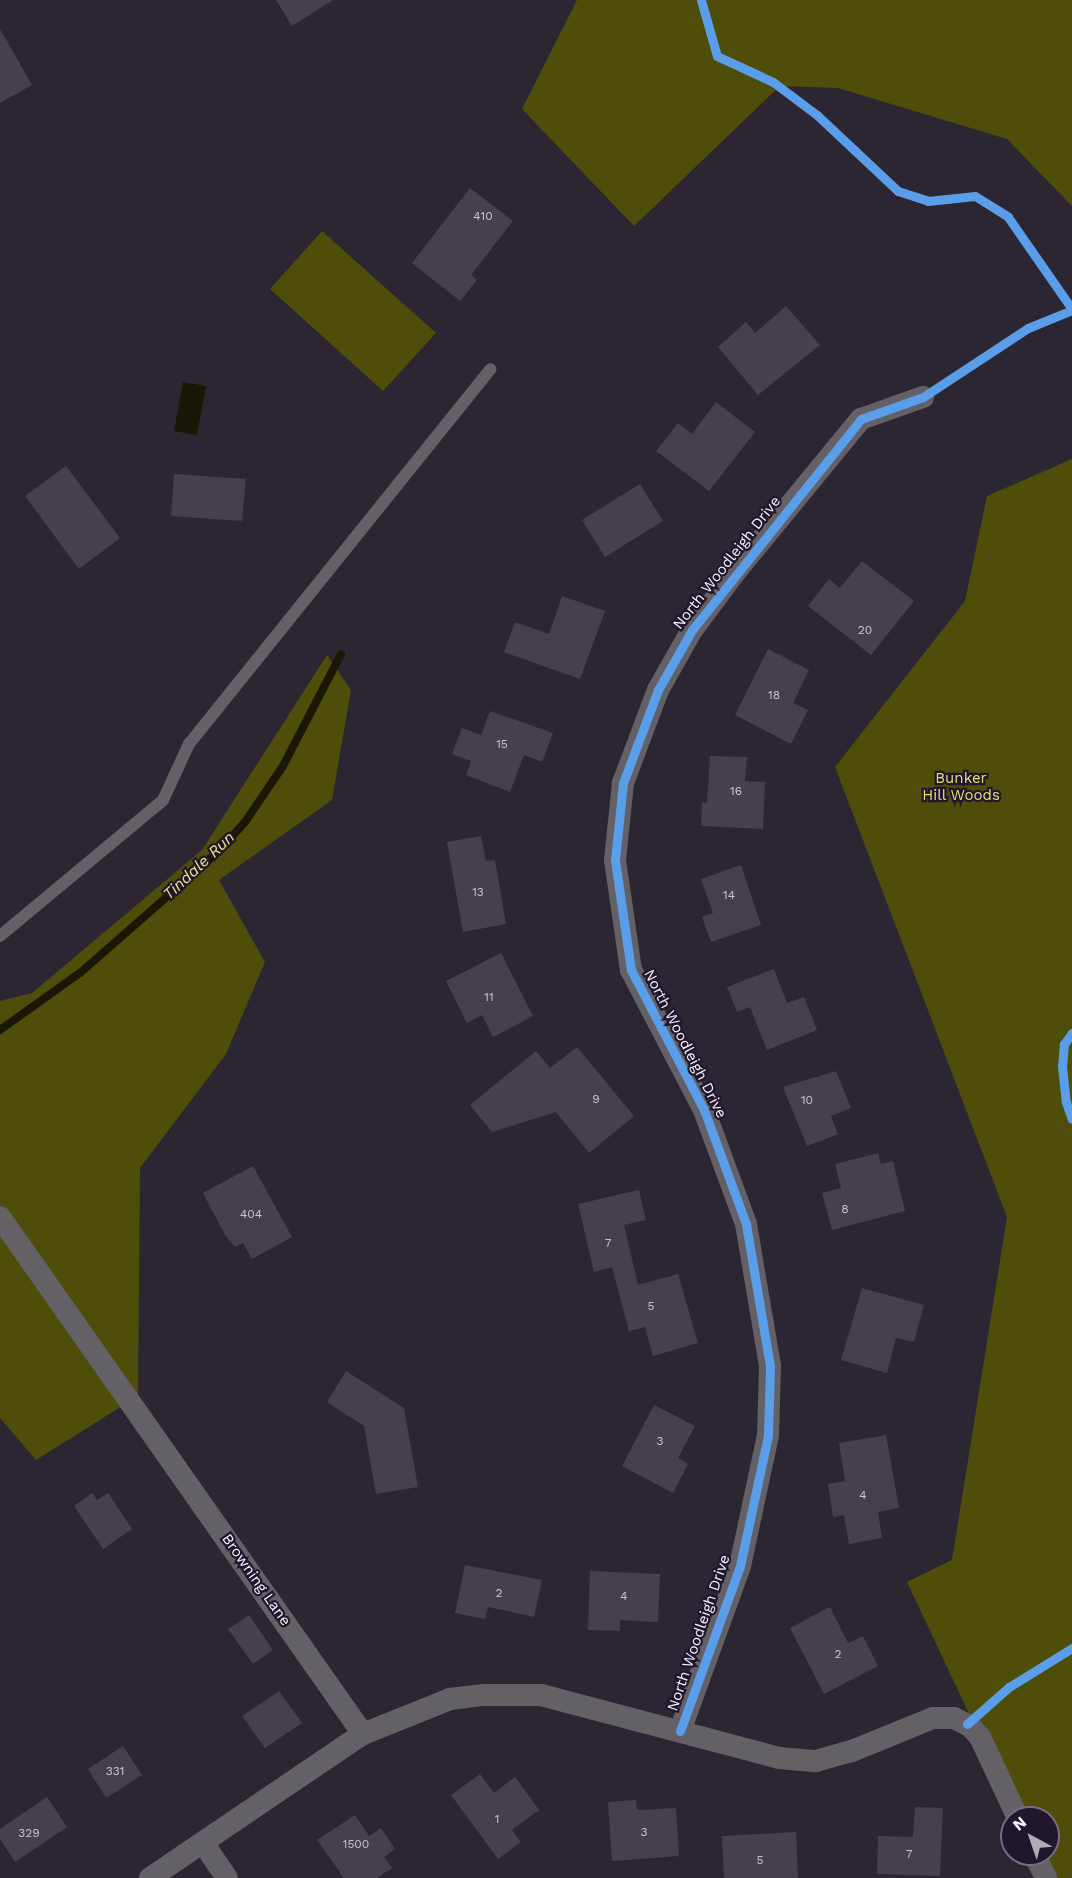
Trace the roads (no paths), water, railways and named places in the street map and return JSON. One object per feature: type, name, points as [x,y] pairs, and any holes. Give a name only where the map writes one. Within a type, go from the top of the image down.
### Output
[{"type":"street","name":"North Woodleigh Drive","points":[[680,1731],[740,1566],[768,1435],[770,1366],[746,1224],[704,1110],[631,970],[615,860],[623,783],[658,690],[692,630],[736,571],[861,419],[922,397]]},
{"type":"street","name":"Browning Lane","points":[[0,1217],[363,1734]]},
{"type":"street","points":[[150,1878],[363,1734],[450,1699],[484,1695],[541,1695],[779,1758],[816,1761],[861,1748],[940,1717],[964,1722],[980,1737],[1012,1806]]},
{"type":"street","points":[[203,1843],[227,1878]]},
{"type":"lane","points":[[0,936],[163,800],[189,744],[491,369]]},
{"type":"waterway","name":"Tindale Run","points":[[0,1030],[80,973],[218,852],[245,822],[283,766],[341,654]]},
{"type":"park label","name":"Bunker Hill Woods","points":[[961,786]]}]
